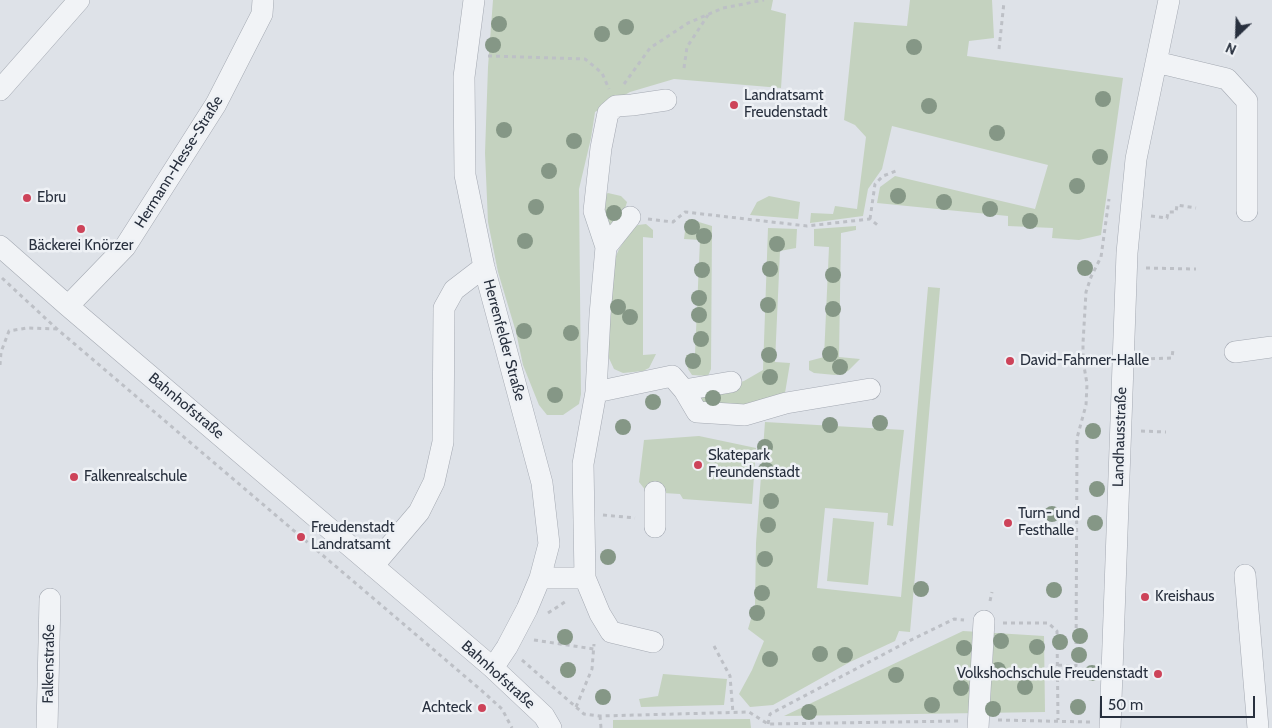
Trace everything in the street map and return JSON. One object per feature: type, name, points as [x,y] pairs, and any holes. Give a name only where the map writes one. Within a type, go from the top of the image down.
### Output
[{"type":"street","points":[[0,90],[79,0]]},
{"type":"street","name":"Hermann-Hesse-Straße","points":[[70,308],[125,247],[211,113],[262,14],[263,0]]},
{"type":"street","name":"Herrenfelder Straße","points":[[474,0],[464,78],[465,176],[484,267],[542,483],[549,544],[540,578],[527,609],[519,654],[493,668]]},
{"type":"street","name":"Landhausstraße","points":[[1110,725],[1126,267],[1136,159],[1169,0]]},
{"type":"street","points":[[1156,62],[1227,79],[1246,101],[1247,211]]},
{"type":"street","points":[[653,642],[612,632],[600,614],[586,578],[583,464],[596,392],[606,247],[594,211],[601,148],[608,113],[616,106],[666,100]]},
{"type":"street","points":[[606,247],[630,217]]},
{"type":"street","name":"Bahnhofstraße","points":[[0,246],[70,308],[493,668],[544,716],[551,728]]},
{"type":"street","points":[[373,566],[419,512],[434,482],[443,442],[444,308],[454,290],[484,267]]},
{"type":"street","points":[[1235,352],[1272,347]]},
{"type":"street","points":[[596,392],[672,376],[684,390],[697,412],[745,415],[786,403],[870,389]]},
{"type":"street","points":[[684,390],[731,382]]},
{"type":"street","points":[[655,492],[655,523]]},
{"type":"street","points":[[1245,575],[1258,728],[1272,727]]},
{"type":"street","points":[[540,578],[586,578]]},
{"type":"street","name":"Falkenstraße","points":[[47,728],[50,599]]},
{"type":"street","points":[[978,724],[984,622]]},
{"type":"path","points":[[616,106],[626,82],[650,48],[688,24],[723,8],[764,0]]},
{"type":"path","points":[[999,49],[1004,2]]},
{"type":"path","points":[[684,68],[687,47],[708,15]]},
{"type":"path","points":[[466,55],[585,59],[602,73],[616,106]]},
{"type":"path","points":[[870,219],[875,184],[883,176],[896,171]]},
{"type":"path","points":[[1058,665],[1076,666],[1078,438],[1086,405],[1087,384],[1083,360],[1085,301],[1091,277],[1101,257],[1110,194]]},
{"type":"path","points":[[1131,212],[1167,218],[1168,212],[1176,212],[1177,205],[1196,208]]},
{"type":"path","points":[[673,222],[685,212],[807,226],[870,219],[880,227]]},
{"type":"path","points":[[1126,267],[1196,269]]},
{"type":"path","points":[[0,276],[57,329],[481,690],[502,709],[512,728]]},
{"type":"path","points":[[57,329],[70,308]]},
{"type":"path","points":[[0,366],[1,352],[9,331],[27,328],[57,329]]},
{"type":"path","points":[[1123,360],[1172,358],[1173,349]]},
{"type":"path","points":[[584,514],[655,523]]},
{"type":"path","points":[[544,617],[556,606],[570,599],[576,602]]},
{"type":"path","points":[[576,707],[592,669],[594,650],[593,627],[600,614]]},
{"type":"path","points":[[768,724],[770,714],[906,642],[954,619],[1029,624],[1048,623],[1058,631],[1058,720]]},
{"type":"path","points":[[530,647],[538,632]]},
{"type":"path","points":[[534,640],[594,650]]},
{"type":"path","points":[[714,646],[730,676],[732,712]]},
{"type":"path","points":[[519,654],[584,714],[600,716],[750,712],[768,724],[978,724],[1058,720],[1110,725]]},
{"type":"path","points":[[600,716],[601,728]]},
{"type":"green space","points":[[493,0],[773,0],[771,10],[786,14],[781,88],[674,79],[630,92],[595,112],[579,189],[581,394],[579,404],[563,415],[547,415],[539,405],[523,365],[516,332],[498,272],[488,222],[485,153]]},
{"type":"green space","points":[[910,0],[992,0],[994,38],[969,41],[967,56],[1123,78],[1101,235],[1079,240],[1052,238],[1053,228],[1008,226],[1008,216],[877,203],[880,187],[895,176],[1035,209],[1048,165],[892,126],[882,169],[868,189],[863,216],[810,223],[811,213],[833,214],[835,206],[857,209],[866,137],[855,125],[844,120],[854,22],[907,26]]},
{"type":"green space","points":[[608,193],[621,196],[627,202],[624,212],[609,228],[601,220],[604,195]]},
{"type":"green space","points":[[769,196],[800,202],[798,219],[750,215],[757,202]]},
{"type":"green space","points":[[689,219],[712,226],[711,369],[708,376],[692,375],[688,369],[686,355],[695,354],[700,240],[684,239],[686,223]]},
{"type":"green space","points":[[646,224],[653,230],[653,238],[643,237],[643,355],[656,354],[649,368],[643,371],[623,373],[614,369],[607,354],[608,275],[619,249],[633,228]]},
{"type":"green space","points":[[856,226],[856,230],[841,233],[839,357],[860,359],[848,371],[840,374],[814,373],[809,370],[809,361],[824,357],[829,247],[814,246],[814,229]]},
{"type":"green space","points":[[768,228],[797,229],[796,248],[780,251],[775,362],[790,363],[784,399],[767,405],[700,403],[701,395],[744,381],[763,370]]},
{"type":"green space","points":[[928,287],[940,288],[910,632],[899,631],[895,641],[850,662],[773,705],[750,707],[739,694],[752,670],[764,641],[748,629],[755,605],[756,543],[765,422],[904,430],[893,526],[887,525],[888,513],[825,508],[817,588],[901,597]]},
{"type":"green space","name":"Skatepark Freundenstadt","points":[[699,436],[756,448],[752,504],[683,499],[680,494],[647,492],[639,482],[644,440]]},
{"type":"green space","points":[[833,518],[874,522],[868,585],[827,581]]},
{"type":"green space","points":[[963,631],[1044,636],[1045,712],[784,716]]},
{"type":"green space","points":[[663,674],[727,679],[724,705],[641,707],[639,699],[658,696]]},
{"type":"green space","points":[[750,719],[751,728],[613,728],[613,720]]},
{"type":"place","name":"Landratsamt Freudenstadt","points":[[734,105]]},
{"type":"place","name":"Ebru","points":[[27,198]]},
{"type":"place","name":"Bäckerei Knörzer","points":[[81,229]]},
{"type":"place","name":"David-Fahrner-Halle","points":[[1010,361]]},
{"type":"place","name":"Skatepark Freundenstadt","points":[[698,465]]},
{"type":"place","name":"Falkenrealschule","points":[[74,477]]},
{"type":"place","name":"Turn- und Festhalle","points":[[1008,523]]},
{"type":"place","name":"Freudenstadt Landratsamt","points":[[301,537]]},
{"type":"place","name":"Kreishaus","points":[[1145,597]]},
{"type":"place","name":"Volkshochschule Freudenstadt","points":[[1158,674]]},
{"type":"place","name":"Achteck","points":[[482,708]]}]
